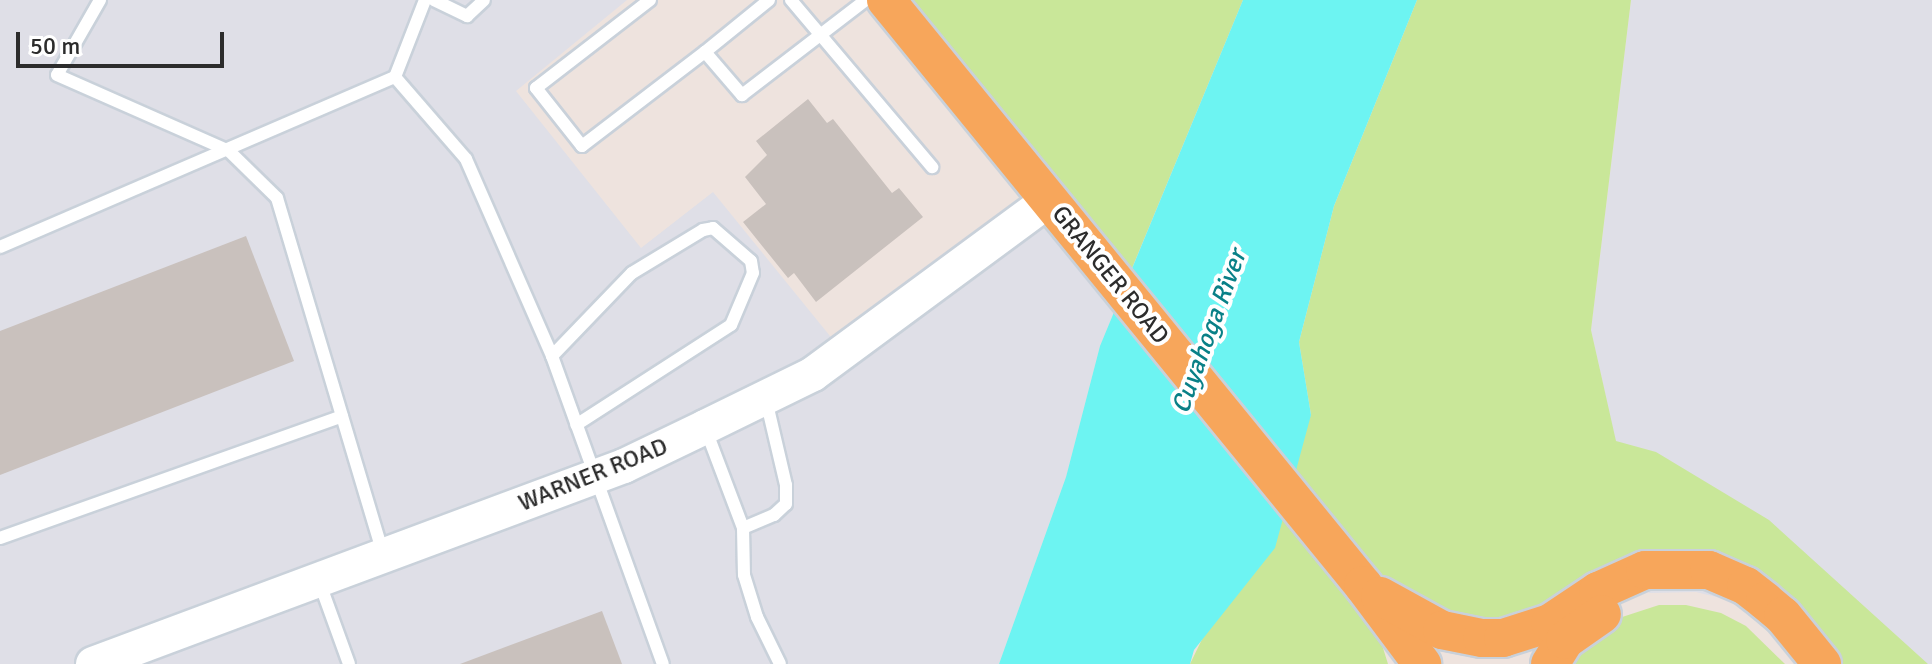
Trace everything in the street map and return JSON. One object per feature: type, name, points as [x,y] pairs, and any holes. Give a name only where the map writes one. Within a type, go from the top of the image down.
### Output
[{"type":"main road","name":"GRANGER ROAD","points":[[886,0],[1363,585],[1422,664]]},
{"type":"main road","name":"WARNER ROAD","points":[[93,664],[595,477],[765,398],[813,374],[1049,200]]},
{"type":"main road","points":[[1363,585],[1442,630],[1482,638],[1503,638],[1550,623],[1598,591],[1645,570],[1709,570],[1746,586],[1765,601],[1783,616],[1822,664]]},
{"type":"main road","points":[[1363,585],[1388,664]]},
{"type":"main road","points":[[1550,664],[1565,640],[1605,611],[1649,593],[1696,592],[1733,601],[1775,637],[1797,664]]},
{"type":"lane","points":[[100,0],[57,75],[229,151],[277,198],[384,556]]},
{"type":"lane","points":[[0,247],[395,77],[425,0]]},
{"type":"lane","points":[[434,0],[467,16],[484,0]]},
{"type":"lane","points":[[650,0],[536,88],[582,146],[769,0]]},
{"type":"lane","points":[[791,0],[932,167]]},
{"type":"lane","points":[[705,52],[742,95],[866,0]]},
{"type":"lane","points":[[395,77],[466,159],[552,356],[663,664]]},
{"type":"lane","points":[[552,356],[632,273],[703,230],[713,228],[751,261],[753,273],[731,325],[576,425]]},
{"type":"lane","points":[[743,528],[774,515],[786,504],[786,485],[765,398]]},
{"type":"lane","points":[[0,538],[342,416]]},
{"type":"lane","points":[[705,427],[743,528],[744,575],[757,617],[780,664]]},
{"type":"lane","points":[[318,580],[349,664]]},
{"type":"shaded area","points":[[0,0],[627,0],[516,91],[641,248],[713,192],[843,352],[1048,200],[1243,0],[1100,346],[1066,477],[999,664],[0,664]]},
{"type":"shaded area","points":[[1631,0],[1932,0],[1932,664],[1797,664],[1775,637],[1733,601],[1696,592],[1649,593],[1591,330]]},
{"type":"green space","points":[[886,0],[1243,0],[1123,290]]},
{"type":"green space","points":[[1417,0],[1631,0],[1591,330],[1616,441],[1656,452],[1769,520],[1928,664],[1841,664],[1813,631],[1715,560],[1686,549],[1644,563],[1503,638],[1364,587],[1388,664],[1190,664],[1311,415],[1299,342],[1334,206]]},
{"type":"green space","points":[[1659,605],[1686,605],[1721,613],[1746,626],[1785,664],[1565,664],[1616,619]]},
{"type":"water","name":"Cuyahoga River","points":[[1243,0],[1417,0],[1334,206],[1299,342],[1311,415],[1275,548],[1194,650],[1190,664],[999,664],[1066,477],[1100,346]]},
{"type":"building","points":[[808,99],[827,123],[833,119],[892,193],[899,188],[923,217],[816,302],[794,273],[788,278],[743,222],[766,204],[745,177],[767,155],[756,141]]},
{"type":"building","points":[[246,236],[294,361],[0,475],[0,331]]},
{"type":"building","points":[[602,611],[622,664],[460,664]]}]
